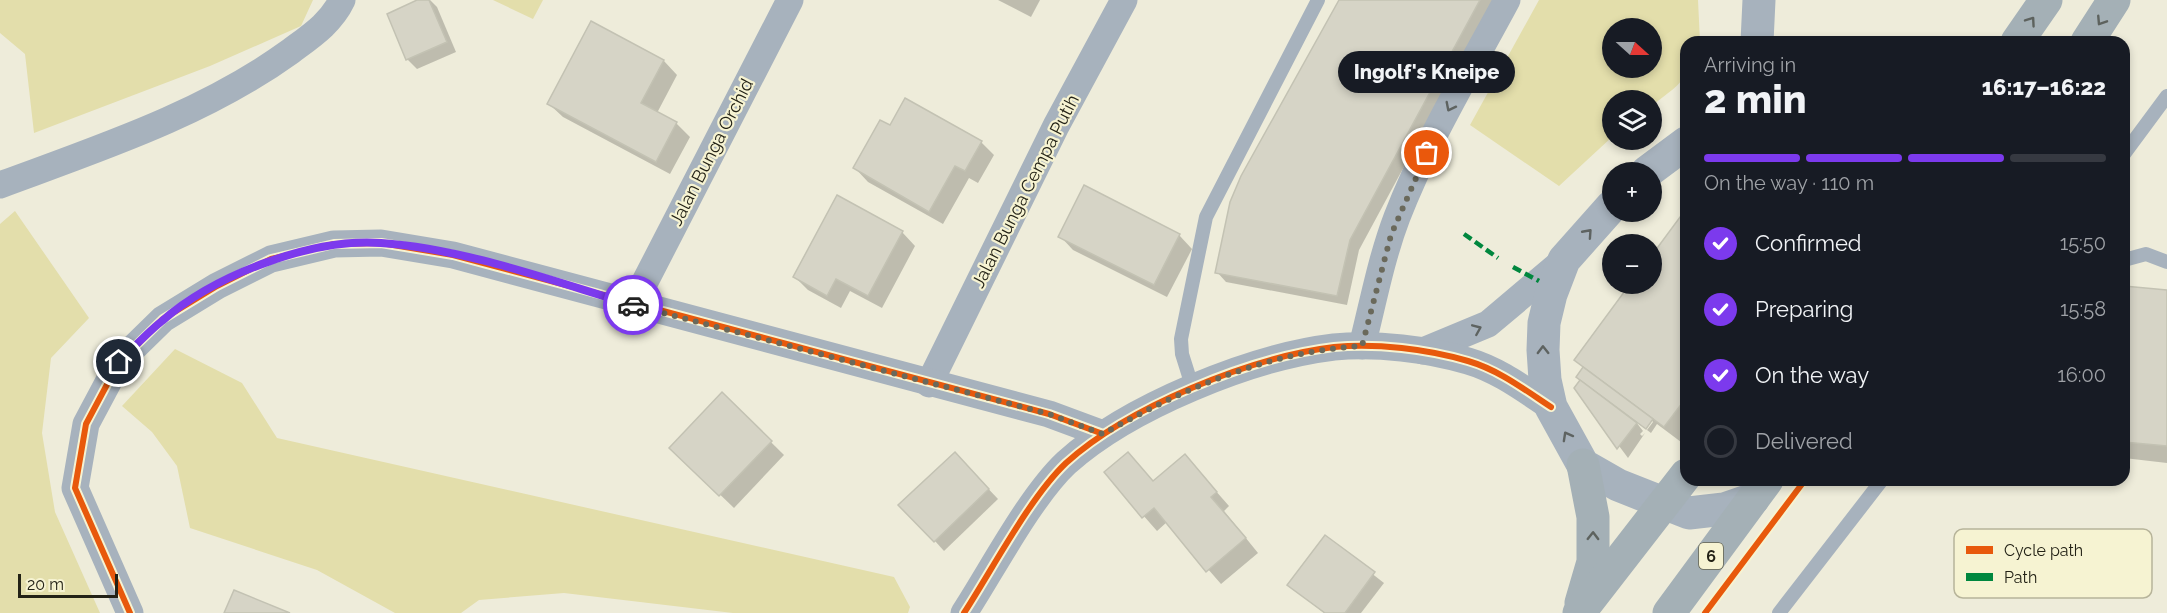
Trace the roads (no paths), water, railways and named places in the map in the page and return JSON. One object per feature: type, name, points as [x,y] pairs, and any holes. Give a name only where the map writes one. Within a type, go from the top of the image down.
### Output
[{"type":"main road","points":[[2020,36],[2046,0]]},
{"type":"main road","points":[[2091,36],[2114,0]]},
{"type":"main road","points":[[1579,613],[1593,562],[1593,517],[1583,465]]},
{"type":"main road","points":[[1579,613],[1680,483]]},
{"type":"main road","name":"6","points":[[1670,613],[1760,489]]},
{"type":"street","points":[[0,185],[124,139],[243,83],[323,28],[342,0]]},
{"type":"street","name":"Jalan Bunga Orchid","points":[[633,305],[790,0]]},
{"type":"street","name":"Jalan Bunga Cempa Putih","points":[[929,384],[1056,126],[1124,0]]},
{"type":"street","points":[[1362,346],[1397,216],[1440,125],[1507,0]]},
{"type":"street","points":[[1757,36],[1760,3]]},
{"type":"street","points":[[1760,3],[1774,36]]},
{"type":"street","points":[[1660,162],[1680,147]]},
{"type":"street","points":[[1423,351],[1488,324],[1564,260],[1602,217]]},
{"type":"street","points":[[130,613],[75,488],[86,424],[119,362],[163,320],[217,286],[271,259],[334,244],[381,243],[453,255],[929,384],[1049,414],[1103,434]]},
{"type":"street","points":[[1564,260],[1551,294],[1544,323],[1545,380],[1551,407],[1583,465],[1618,486],[1689,513],[1707,513],[1760,489]]},
{"type":"street","points":[[964,613],[1035,503],[1065,465],[1103,434],[1192,389],[1245,369],[1333,347],[1362,346],[1423,351],[1469,361],[1496,372],[1551,407]]},
{"type":"lane","points":[[1192,389],[1182,354],[1181,339],[1206,218],[1318,0]]},
{"type":"lane","points":[[2130,146],[2167,96]]},
{"type":"lane","points":[[2130,258],[2146,254],[2167,262]]},
{"type":"lane","points":[[1779,613],[1877,486]]},
{"type":"place","name":"Ingolf's Kneipe","points":[[1427,153]]}]
